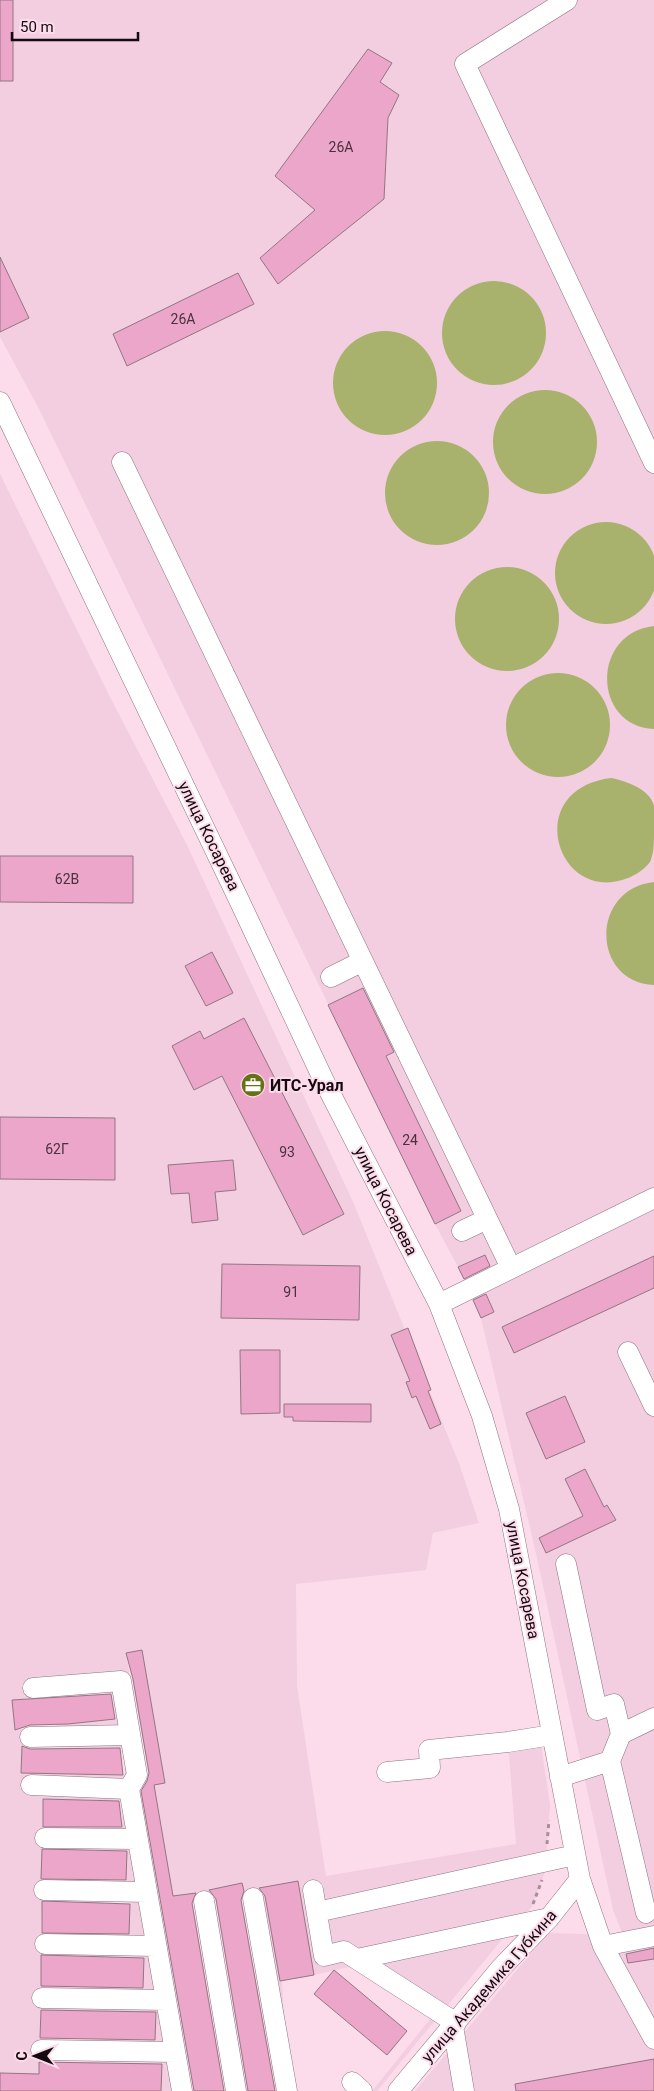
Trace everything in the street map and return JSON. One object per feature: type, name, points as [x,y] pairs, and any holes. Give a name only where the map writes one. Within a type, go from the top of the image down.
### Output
[{"type":"street","points":[[568,0],[465,64],[654,463]]},
{"type":"street","name":"улица Косарева","points":[[0,402],[235,891],[324,1081],[439,1304],[482,1416],[509,1509],[580,1879],[603,1946],[654,2039]]},
{"type":"street","points":[[122,462],[511,1268]]},
{"type":"street","points":[[331,977],[363,961]]},
{"type":"street","points":[[439,1304],[654,1198]]},
{"type":"street","points":[[462,1231],[488,1219]]},
{"type":"street","points":[[628,1352],[654,1406]]},
{"type":"street","points":[[566,1564],[597,1710],[614,1704],[621,1734],[610,1761],[646,1913]]},
{"type":"street","points":[[33,1688],[121,1680],[137,1775],[129,1789],[182,2091]]},
{"type":"street","points":[[621,1734],[654,1718]]},
{"type":"street","points":[[388,1772],[430,1768],[429,1750],[508,1742],[552,1734]]},
{"type":"street","points":[[30,1738],[130,1735]]},
{"type":"street","points":[[560,1778],[610,1761]]},
{"type":"street","points":[[31,1785],[129,1789]]},
{"type":"street","points":[[45,1838],[138,1839]]},
{"type":"street","points":[[317,1912],[575,1855]]},
{"type":"street","name":"улица Академика Губкина","points":[[398,2091],[501,1968],[549,1918],[580,1879]]},
{"type":"street","points":[[44,1890],[147,1892]]},
{"type":"street","points":[[313,1890],[324,1956],[344,1951],[454,2025],[464,2091]]},
{"type":"street","points":[[253,1898],[287,2091]]},
{"type":"street","points":[[204,1901],[236,2091]]},
{"type":"street","points":[[357,1959],[549,1918]]},
{"type":"street","points":[[603,1946],[654,1936]]},
{"type":"street","points":[[45,1944],[156,1946]]},
{"type":"street","points":[[42,1998],[166,2000]]},
{"type":"street","points":[[41,2050],[175,2052]]},
{"type":"shaded area","points":[[0,0],[654,0],[654,2091],[415,2091],[548,1933],[623,1935],[613,1910],[537,1558],[481,1318],[458,1267],[435,1224],[39,409],[0,337]]},
{"type":"shaded area","points":[[494,281],[514,285],[531,296],[542,313],[546,333],[542,353],[531,370],[514,381],[494,385],[474,381],[457,370],[446,353],[442,333],[446,313],[457,296],[474,285]]},
{"type":"shaded area","points":[[385,331],[405,335],[422,346],[433,363],[437,383],[433,403],[422,420],[405,431],[385,435],[365,431],[348,420],[337,403],[333,383],[337,363],[348,346],[365,335]]},
{"type":"shaded area","points":[[545,390],[565,394],[582,405],[593,422],[597,442],[593,462],[582,479],[565,490],[545,494],[525,490],[508,479],[497,462],[493,442],[497,422],[508,405],[525,394]]},
{"type":"shaded area","points":[[437,441],[457,445],[474,456],[485,473],[489,493],[485,513],[474,530],[457,541],[437,545],[417,541],[400,530],[389,513],[385,493],[389,473],[400,456],[417,445]]},
{"type":"shaded area","points":[[0,474],[109,695],[187,845],[354,1204],[460,1466],[479,1523],[433,1533],[426,1570],[296,1584],[297,1686],[326,1876],[516,1844],[508,1742],[540,1737],[550,1805],[544,1874],[532,1907],[513,1926],[377,2091],[372,2091],[431,2018],[358,1965],[314,1975],[297,1881],[266,1887],[282,1981],[285,2034],[279,2091],[242,1884],[211,1889],[247,2091],[226,2091],[192,1894],[173,1896],[154,1785],[165,1783],[142,1651],[126,1653],[149,1786],[139,1789],[192,2091],[161,2091],[162,2063],[40,2060],[39,2074],[0,2073]],"holes":[[[113,1690],[116,1719],[15,1730],[12,1700]],[[22,1746],[125,1748],[125,1775],[22,1773]],[[43,1799],[123,1801],[122,1830],[43,1828]],[[42,1848],[127,1850],[126,1883],[42,1881]],[[42,1900],[130,1902],[129,1934],[41,1932]],[[42,1955],[144,1957],[143,1988],[41,1986]],[[41,2010],[156,2012],[155,2041],[40,2039]]]},
{"type":"shaded area","points":[[606,522],[616,523],[635,530],[649,544],[656,563],[656,583],[649,602],[635,616],[616,623],[606,624],[596,623],[577,616],[563,602],[556,583],[555,573],[556,563],[563,544],[577,530],[596,523]]},
{"type":"shaded area","points":[[507,567],[527,571],[544,582],[555,599],[559,619],[555,639],[544,656],[527,667],[507,671],[487,667],[470,656],[459,639],[455,619],[459,599],[470,582],[487,571]]},
{"type":"shaded area","points":[[654,626],[654,729],[634,724],[619,713],[610,697],[607,679],[610,661],[619,645],[633,632]]},
{"type":"shaded area","points":[[558,673],[578,677],[595,688],[606,705],[610,725],[606,745],[595,762],[578,773],[558,777],[538,773],[521,762],[510,745],[506,725],[510,705],[521,688],[538,677]]},
{"type":"shaded area","points":[[611,778],[643,790],[652,800],[654,806],[654,848],[650,862],[637,873],[622,880],[599,882],[580,874],[566,859],[558,841],[558,820],[566,801],[583,786]]},
{"type":"shaded area","points":[[654,882],[654,985],[633,980],[618,969],[609,953],[606,935],[609,917],[618,901],[633,888]]},
{"type":"building","points":[[0,0],[13,0],[13,81],[0,81]]},
{"type":"building","points":[[368,49],[392,63],[380,82],[399,95],[388,118],[384,199],[278,284],[260,258],[315,210],[275,176]]},
{"type":"building","points":[[0,257],[29,318],[0,332]]},
{"type":"building","points":[[238,273],[254,304],[127,366],[113,334]]},
{"type":"building","points":[[0,856],[133,856],[133,903],[0,902]]},
{"type":"building","points":[[212,952],[233,993],[206,1006],[185,966]]},
{"type":"building","points":[[363,988],[394,1052],[386,1056],[461,1211],[435,1224],[328,1005]]},
{"type":"building","points":[[244,1018],[344,1214],[303,1235],[222,1076],[194,1090],[172,1046],[200,1031],[204,1039]]},
{"type":"building","points":[[0,1117],[115,1118],[115,1180],[0,1179]]},
{"type":"building","points":[[233,1160],[236,1190],[215,1192],[218,1220],[192,1223],[189,1193],[171,1194],[168,1165]]},
{"type":"building","points":[[485,1255],[490,1266],[464,1279],[458,1267]]},
{"type":"building","points":[[654,1256],[654,1288],[514,1353],[502,1327]]},
{"type":"building","points":[[222,1264],[360,1266],[359,1320],[221,1318]]},
{"type":"building","points":[[486,1294],[494,1312],[481,1318],[473,1300]]},
{"type":"building","points":[[408,1328],[431,1390],[428,1391],[441,1424],[430,1429],[416,1396],[412,1398],[406,1382],[410,1381],[391,1335]]},
{"type":"building","points":[[240,1350],[280,1350],[280,1413],[241,1414]]},
{"type":"building","points":[[565,1396],[585,1442],[546,1459],[526,1413]]},
{"type":"building","points":[[284,1404],[371,1404],[371,1422],[293,1421],[293,1417],[284,1417]]},
{"type":"building","points":[[585,1469],[604,1507],[607,1505],[616,1520],[546,1553],[539,1538],[583,1516],[565,1479]]},
{"type":"building","points":[[142,1650],[165,1783],[154,1785],[173,1896],[196,1893],[192,1903],[224,2091],[194,2091],[141,1791],[149,1773],[133,1679],[126,1653]]},
{"type":"building","points":[[111,1694],[115,1719],[68,1724],[30,1725],[15,1730],[12,1700]]},
{"type":"building","points":[[22,1746],[30,1749],[120,1748],[123,1775],[21,1773]]},
{"type":"building","points":[[43,1799],[119,1801],[122,1827],[43,1827]]},
{"type":"building","points":[[42,1849],[127,1851],[126,1880],[41,1879]]},
{"type":"building","points":[[298,1881],[314,1975],[280,1981],[265,1896],[259,1888]]},
{"type":"building","points":[[242,1883],[244,1891],[241,1900],[275,2091],[248,2091],[216,1899],[209,1890]]},
{"type":"building","points":[[42,1901],[130,1904],[129,1934],[42,1933]]},
{"type":"building","points":[[654,1948],[654,1959],[628,1963],[626,1954]]},
{"type":"building","points":[[41,1955],[144,1958],[143,1988],[41,1986]]},
{"type":"building","points":[[334,1970],[407,2031],[387,2055],[314,1994]]},
{"type":"building","points":[[41,2010],[156,2012],[155,2040],[40,2038]]},
{"type":"building","points":[[654,2059],[654,2091],[516,2091],[515,2084]]},
{"type":"building","points":[[39,2062],[162,2064],[161,2091],[0,2091],[0,2073],[39,2074]]},
{"type":"place","name":"ИТС-Урал","points":[[253,1085]]}]
